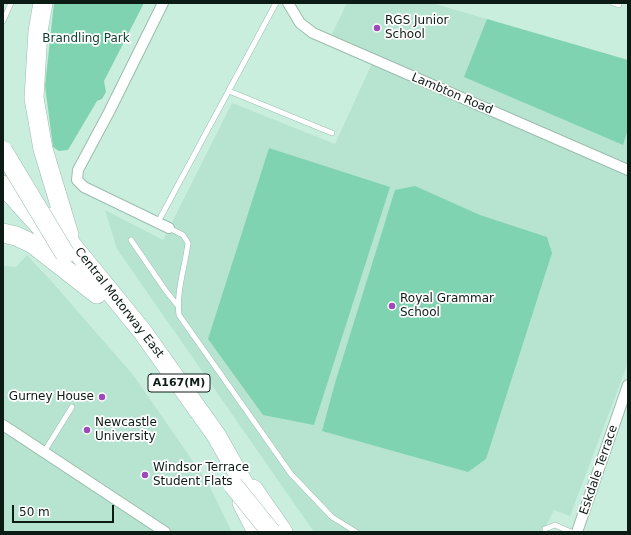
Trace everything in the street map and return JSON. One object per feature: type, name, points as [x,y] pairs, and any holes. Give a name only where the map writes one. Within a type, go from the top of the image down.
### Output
[{"type":"highway","name":"A167(M)","points":[[43,3],[38,31],[34,98],[43,149],[69,249]]},
{"type":"highway","name":"A167(M)","points":[[3,151],[69,249]]},
{"type":"highway","name":"Central Motorway East","points":[[4,175],[142,331],[216,435],[271,532]]},
{"type":"highway","name":"Central Motorway East","points":[[4,175],[20,186],[37,202],[69,249],[96,294],[126,330],[196,426],[233,485],[257,532]]},
{"type":"highway","name":"A167(M)","points":[[3,233],[16,236],[34,244],[96,294]]},
{"type":"highway","name":"A167(M)","points":[[216,435],[283,532]]},
{"type":"highway","name":"A167(M)","points":[[233,485],[271,532]]},
{"type":"street","points":[[163,3],[109,112],[78,170],[77,180],[84,187],[170,228]]},
{"type":"street","name":"Lambton Road","points":[[288,3],[300,23],[312,33],[628,170]]},
{"type":"street","name":"Eskdale Terrace","points":[[577,532],[627,393]]},
{"type":"street","points":[[3,425],[165,532]]},
{"type":"lane","points":[[3,20],[11,3]]},
{"type":"lane","points":[[158,222],[276,3]]},
{"type":"lane","points":[[613,3],[619,5]]},
{"type":"lane","points":[[229,91],[332,133]]},
{"type":"lane","points":[[170,228],[183,235],[188,243],[178,295],[180,315],[291,474],[332,517],[356,532]]},
{"type":"lane","points":[[131,240],[178,306]]},
{"type":"lane","points":[[44,452],[72,407]]},
{"type":"lane","points":[[545,529],[555,525],[572,532]]},
{"type":"shaded area","name":"Royal Grammar School","points":[[347,3],[432,3],[628,60],[628,363],[570,516],[554,510],[543,532],[314,532],[117,249],[105,210],[163,240],[232,103],[335,144],[374,59],[329,40]]},
{"type":"shaded area","name":"Newcastle University","points":[[27,255],[134,376],[208,483],[232,532],[3,532],[3,266],[16,267]]},
{"type":"green space","name":"Brandling Park","points":[[54,3],[144,3],[104,81],[106,92],[102,99],[97,101],[68,150],[59,151],[53,147],[45,86]]},
{"type":"green space","points":[[487,19],[628,60],[628,129],[623,145],[464,77]]},
{"type":"green space","points":[[269,148],[390,187],[314,425],[263,415],[208,339]]},
{"type":"green space","points":[[415,186],[480,215],[547,237],[552,253],[486,459],[468,472],[322,431],[335,383],[395,190]]},
{"type":"place","name":"RGS Junior School","points":[[377,28]]},
{"type":"place","name":"Royal Grammar School","points":[[392,306]]},
{"type":"place","name":"Gurney House","points":[[102,397]]},
{"type":"place","name":"Newcastle University","points":[[87,430]]},
{"type":"place","name":"Windsor Terrace Student Flats","points":[[145,475]]}]
